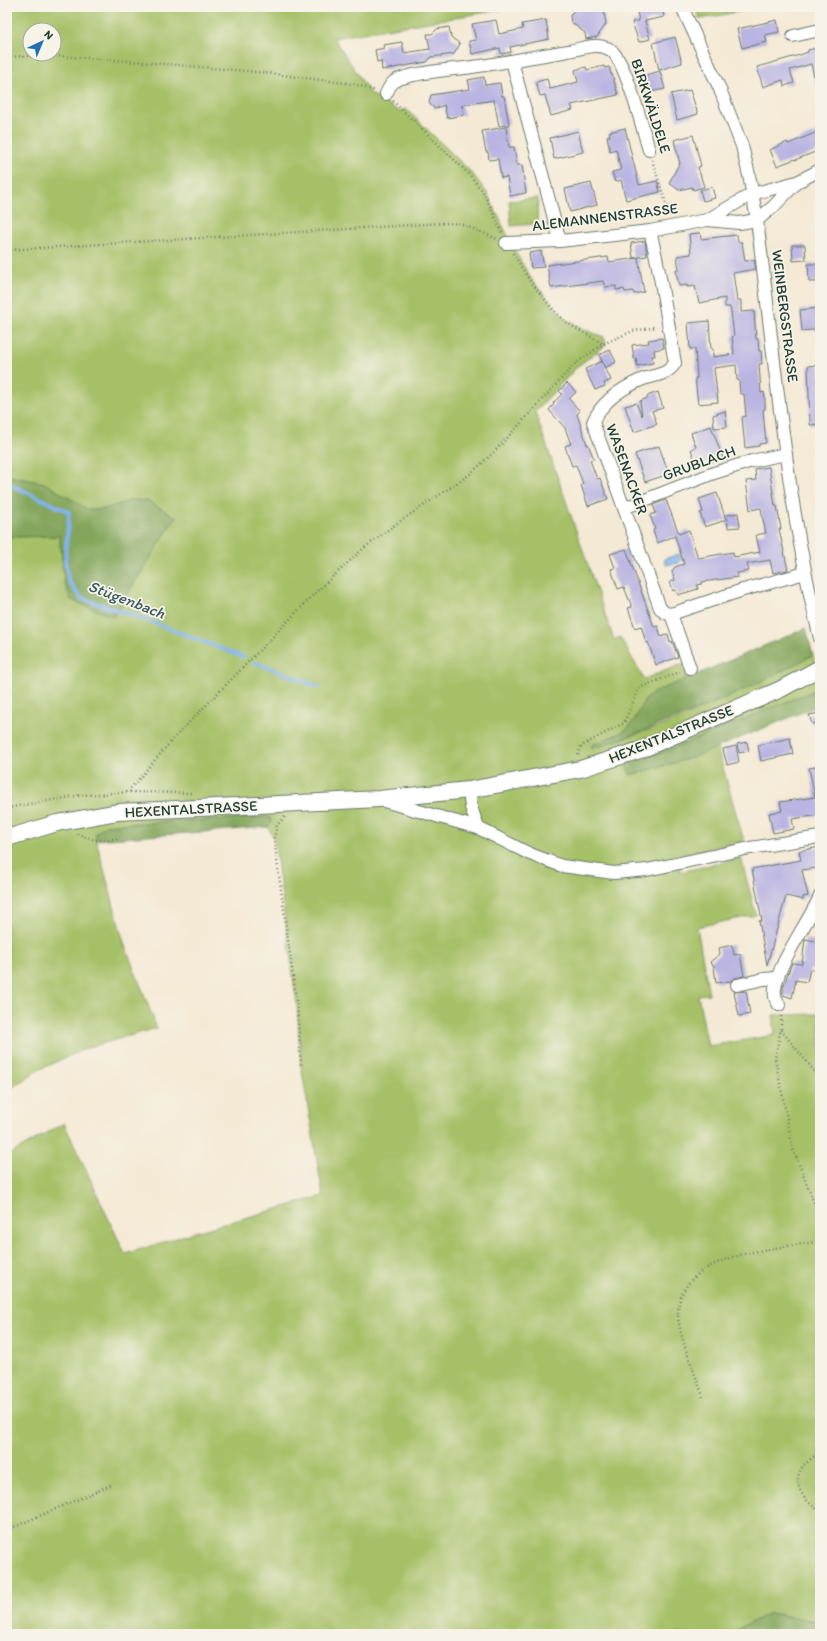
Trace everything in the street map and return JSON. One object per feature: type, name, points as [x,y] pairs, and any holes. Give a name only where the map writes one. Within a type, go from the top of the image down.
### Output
[{"type":"main road","name":"HEXENTALSTRASSE","points":[[7,838],[57,823],[118,812],[379,800],[469,790],[580,769],[643,749],[779,690],[820,668]]},
{"type":"street","name":"WEINBERGSTRASSE","points":[[682,7],[716,81],[742,146],[757,220],[786,454],[796,522],[805,573],[816,604],[820,637]]},
{"type":"street","points":[[793,36],[820,30]]},
{"type":"street","name":"BIRKWÄLDELE","points":[[386,94],[391,83],[401,78],[424,73],[512,61],[595,45],[609,48],[615,53],[620,61],[649,150]]},
{"type":"street","points":[[512,61],[560,241]]},
{"type":"street","name":"ALEMANNENSTRASSE","points":[[707,220],[752,194],[797,182],[820,170]]},
{"type":"street","name":"ALEMANNENSTRASSE","points":[[506,243],[560,241],[650,231],[707,220],[739,223],[757,220],[773,207],[797,182]]},
{"type":"street","name":"WASENACKER","points":[[650,231],[657,258],[667,325],[675,363],[667,372],[644,379],[621,390],[597,413],[593,422],[660,608],[664,613],[671,614]]},
{"type":"street","name":"GRUBLACH","points":[[624,508],[714,473],[752,461],[786,454]]},
{"type":"street","points":[[690,668],[671,614],[742,590],[805,573]]},
{"type":"street","points":[[469,790],[471,807],[478,828]]},
{"type":"street","name":"HEXENTALSTRASSE","points":[[379,800],[478,828],[530,854],[562,866],[614,873],[646,870],[750,848],[820,837]]},
{"type":"street","points":[[779,1005],[775,998],[777,978],[820,896]]},
{"type":"street","points":[[737,985],[764,979],[777,978]]},
{"type":"path","points":[[7,57],[59,56],[258,72],[354,84],[386,94],[470,176],[485,195],[506,243],[530,281],[552,308],[565,322],[604,344]]},
{"type":"path","name":"BIRKWÄLDELE","points":[[649,150],[674,226]]},
{"type":"path","points":[[7,250],[444,223],[462,224],[506,243]]},
{"type":"path","points":[[130,792],[130,788],[174,738],[315,593],[364,548],[396,524],[468,475],[493,453],[575,364],[604,344],[633,332],[667,325]]},
{"type":"path","points":[[578,757],[581,746],[624,724],[639,688],[690,668]]},
{"type":"path","points":[[7,808],[82,795],[130,792],[143,793]]},
{"type":"path","points":[[288,804],[289,814],[277,825],[274,839],[297,1005],[301,1065]]},
{"type":"path","points":[[73,834],[96,840],[118,839]]},
{"type":"path","points":[[779,1005],[781,1030],[775,1058],[793,1149],[820,1218]]},
{"type":"path","points":[[781,1030],[820,1078]]},
{"type":"path","points":[[703,1397],[682,1333],[678,1313],[680,1299],[687,1285],[695,1275],[731,1257],[820,1241]]},
{"type":"path","points":[[820,1451],[803,1467],[798,1478],[801,1494],[811,1506],[820,1511]]},
{"type":"path","points":[[7,1530],[113,1484]]},
{"type":"green space","points":[[7,7],[517,7],[334,38],[370,93],[399,111],[406,109],[472,173],[487,193],[517,255],[532,280],[553,305],[567,320],[583,329],[604,337],[606,345],[578,366],[535,412],[614,640],[620,637],[644,679],[685,663],[691,677],[653,693],[645,700],[634,721],[624,731],[592,745],[592,749],[666,724],[738,693],[813,655],[820,678],[820,688],[674,748],[626,763],[631,775],[692,758],[717,747],[744,841],[679,855],[680,872],[741,858],[756,915],[697,927],[709,994],[698,995],[708,1046],[775,1035],[773,1015],[820,1014],[820,1622],[770,1613],[728,1634],[7,1634],[7,1156],[64,1123],[125,1254],[195,1232],[323,1196],[301,1065],[297,1005],[274,839],[268,827],[272,821],[269,817],[114,824],[106,825],[96,833],[96,840],[124,943],[157,1028],[87,1048],[38,1070],[7,1091],[7,537],[60,536],[60,547],[160,509],[148,501],[132,500],[105,509],[89,510],[44,483],[7,476]]},
{"type":"green space","points":[[694,7],[764,7],[700,19]]},
{"type":"green space","points":[[538,198],[537,224],[511,226],[509,201]]},
{"type":"green space","points":[[7,476],[44,483],[89,510],[105,509],[132,500],[148,501],[176,517],[113,617],[71,600],[64,581],[60,536],[7,537]]},
{"type":"green space","points":[[806,628],[813,655],[732,695],[592,749],[592,745],[626,730],[635,719],[645,701],[653,693]]},
{"type":"green space","points":[[820,688],[820,705],[692,758],[630,775],[626,763],[674,748]]},
{"type":"green space","points":[[269,817],[272,822],[268,827],[96,840],[96,833],[106,825]]},
{"type":"green space","points":[[770,1613],[820,1622],[820,1634],[728,1634]]},
{"type":"water","points":[[679,554],[681,559],[679,563],[666,565],[664,559]]},
{"type":"building","points":[[577,7],[603,7],[606,24],[597,37],[586,39],[585,33],[571,22],[571,14]]},
{"type":"building","points":[[636,7],[662,7],[664,17],[645,21],[650,39],[639,42],[632,22],[639,21]]},
{"type":"building","points":[[496,20],[499,34],[523,29],[522,24],[546,20],[549,39],[510,47],[511,52],[501,54],[500,48],[472,54],[469,41],[476,40],[472,24]]},
{"type":"building","points":[[777,20],[779,32],[765,35],[767,42],[742,48],[737,29]]},
{"type":"building","points":[[449,27],[451,37],[460,44],[454,54],[432,56],[427,62],[382,70],[381,61],[377,62],[375,50],[384,48],[383,45],[402,42],[404,53],[430,49],[427,34],[432,34],[437,29]]},
{"type":"building","points":[[675,37],[682,63],[659,70],[653,43]]},
{"type":"building","points":[[820,47],[820,85],[816,85],[811,64],[790,70],[794,83],[784,86],[783,80],[763,87],[757,67],[800,55],[808,52],[808,50]]},
{"type":"building","points":[[604,66],[605,68],[609,67],[618,95],[571,105],[573,110],[551,116],[545,95],[540,96],[536,82],[547,79],[550,89],[578,82],[575,70],[586,67],[587,70]]},
{"type":"building","points":[[660,71],[665,89],[650,92],[646,75]]},
{"type":"building","points":[[484,77],[485,85],[500,83],[509,125],[499,126],[494,100],[462,105],[464,115],[447,118],[444,105],[435,109],[429,103],[431,95],[470,89],[468,80]]},
{"type":"building","points":[[690,90],[698,114],[677,120],[671,94]]},
{"type":"building","points":[[506,127],[509,147],[514,147],[517,165],[522,165],[526,193],[510,196],[507,177],[501,178],[498,159],[489,160],[482,131]]},
{"type":"building","points":[[625,128],[639,185],[657,181],[660,192],[626,200],[621,180],[615,182],[612,172],[621,170],[616,149],[610,151],[607,136],[610,136],[609,132]]},
{"type":"building","points":[[578,131],[583,152],[554,159],[550,138]]},
{"type":"building","points":[[820,131],[820,150],[777,166],[770,150],[787,142],[788,144]]},
{"type":"building","points":[[693,135],[701,166],[698,167],[704,187],[693,190],[692,187],[679,190],[669,183],[680,164],[674,140]]},
{"type":"building","points":[[591,183],[597,205],[570,212],[565,189]]},
{"type":"building","points":[[712,187],[715,198],[703,201],[700,190]]},
{"type":"building","points":[[700,233],[701,239],[737,235],[738,242],[742,242],[745,261],[754,260],[756,269],[733,273],[737,300],[741,300],[741,312],[754,311],[756,339],[758,339],[759,351],[761,351],[762,364],[759,364],[761,393],[764,392],[765,399],[765,409],[763,410],[766,443],[759,444],[759,446],[745,448],[742,417],[746,416],[744,394],[740,394],[736,365],[714,368],[718,402],[698,404],[695,378],[697,378],[695,349],[690,349],[688,323],[709,321],[713,357],[734,354],[732,337],[734,336],[731,311],[730,307],[725,307],[725,298],[699,303],[695,286],[679,286],[676,270],[679,270],[677,256],[691,254],[689,234]]},
{"type":"building","points":[[645,241],[647,256],[633,258],[631,243]]},
{"type":"building","points":[[792,245],[805,245],[806,260],[793,261]]},
{"type":"building","points":[[541,251],[544,267],[531,268],[529,253]]},
{"type":"building","points":[[608,257],[609,262],[638,258],[644,292],[634,294],[633,291],[625,292],[624,289],[616,290],[616,286],[605,287],[603,281],[551,288],[547,265]]},
{"type":"building","points":[[808,264],[820,264],[820,282],[809,282]]},
{"type":"building","points":[[820,308],[820,329],[802,331],[800,310]]},
{"type":"building","points":[[662,338],[664,348],[654,350],[655,356],[652,356],[653,363],[637,366],[636,358],[634,359],[632,345],[649,343],[648,340]]},
{"type":"building","points":[[610,350],[616,362],[605,368],[599,355]]},
{"type":"building","points":[[602,361],[611,380],[604,383],[605,386],[595,390],[585,369]]},
{"type":"building","points":[[820,365],[820,424],[810,425],[808,366]]},
{"type":"building","points":[[567,383],[576,392],[569,399],[580,411],[577,414],[587,445],[588,444],[594,459],[590,460],[597,479],[600,478],[608,499],[588,506],[581,485],[583,484],[576,465],[572,466],[565,446],[571,444],[565,428],[549,410],[554,404],[553,403],[562,394],[559,391]]},
{"type":"building","points":[[658,392],[663,408],[652,411],[657,424],[634,432],[625,406],[636,403],[642,416],[640,401],[648,398],[647,396]]},
{"type":"building","points":[[725,411],[727,427],[714,428],[713,415]]},
{"type":"building","points":[[711,426],[723,458],[704,464],[703,461],[696,464],[691,449],[696,447],[691,433]]},
{"type":"building","points":[[659,446],[669,474],[645,482],[635,454]]},
{"type":"building","points":[[769,467],[775,506],[777,506],[781,529],[779,529],[788,570],[773,573],[770,560],[747,564],[749,571],[737,573],[738,577],[702,582],[702,584],[697,585],[698,589],[678,595],[676,590],[673,591],[670,582],[675,580],[672,571],[675,567],[684,564],[675,536],[657,543],[653,530],[655,529],[650,515],[656,513],[653,505],[666,500],[679,534],[689,530],[698,558],[733,552],[734,557],[760,552],[756,535],[766,533],[761,508],[750,510],[746,481],[756,480],[755,469]]},
{"type":"building","points":[[717,493],[726,520],[705,527],[700,513],[703,512],[699,499]]},
{"type":"building","points":[[738,513],[740,527],[728,528],[727,515]]},
{"type":"building","points":[[626,549],[654,627],[658,626],[661,637],[668,634],[670,642],[672,641],[678,657],[656,665],[648,642],[646,643],[641,626],[635,628],[628,608],[632,607],[624,587],[618,589],[611,569],[615,568],[610,554]]},
{"type":"building","points":[[820,713],[820,722],[812,724],[809,715]]},
{"type":"building","points":[[790,738],[793,754],[761,761],[758,745]]},
{"type":"building","points":[[747,742],[749,751],[739,753],[737,744]]},
{"type":"building","points":[[736,746],[739,762],[727,765],[723,749]]},
{"type":"building","points":[[820,766],[820,815],[792,819],[794,829],[773,833],[769,813],[782,811],[780,802],[815,797],[809,768]]},
{"type":"building","points":[[820,847],[820,864],[816,864],[817,868],[802,870],[808,896],[803,897],[803,900],[786,896],[767,965],[759,921],[762,921],[752,869],[801,860],[799,851]]},
{"type":"building","points":[[805,939],[820,942],[820,972],[810,969],[807,982],[796,980],[792,998],[783,995],[783,987],[792,963],[802,964]]},
{"type":"building","points":[[732,945],[734,955],[740,954],[744,976],[735,978],[731,981],[716,983],[714,966],[710,962],[720,954],[719,948]]},
{"type":"building","points":[[746,991],[750,1014],[739,1016],[734,992]]},
{"type":"waterway","name":"Stügenbach","points":[[7,483],[69,512],[65,561],[69,582],[81,598],[147,620],[243,657]]},
{"type":"waterway","name":"Stügenbach","points":[[254,662],[319,687]]}]
